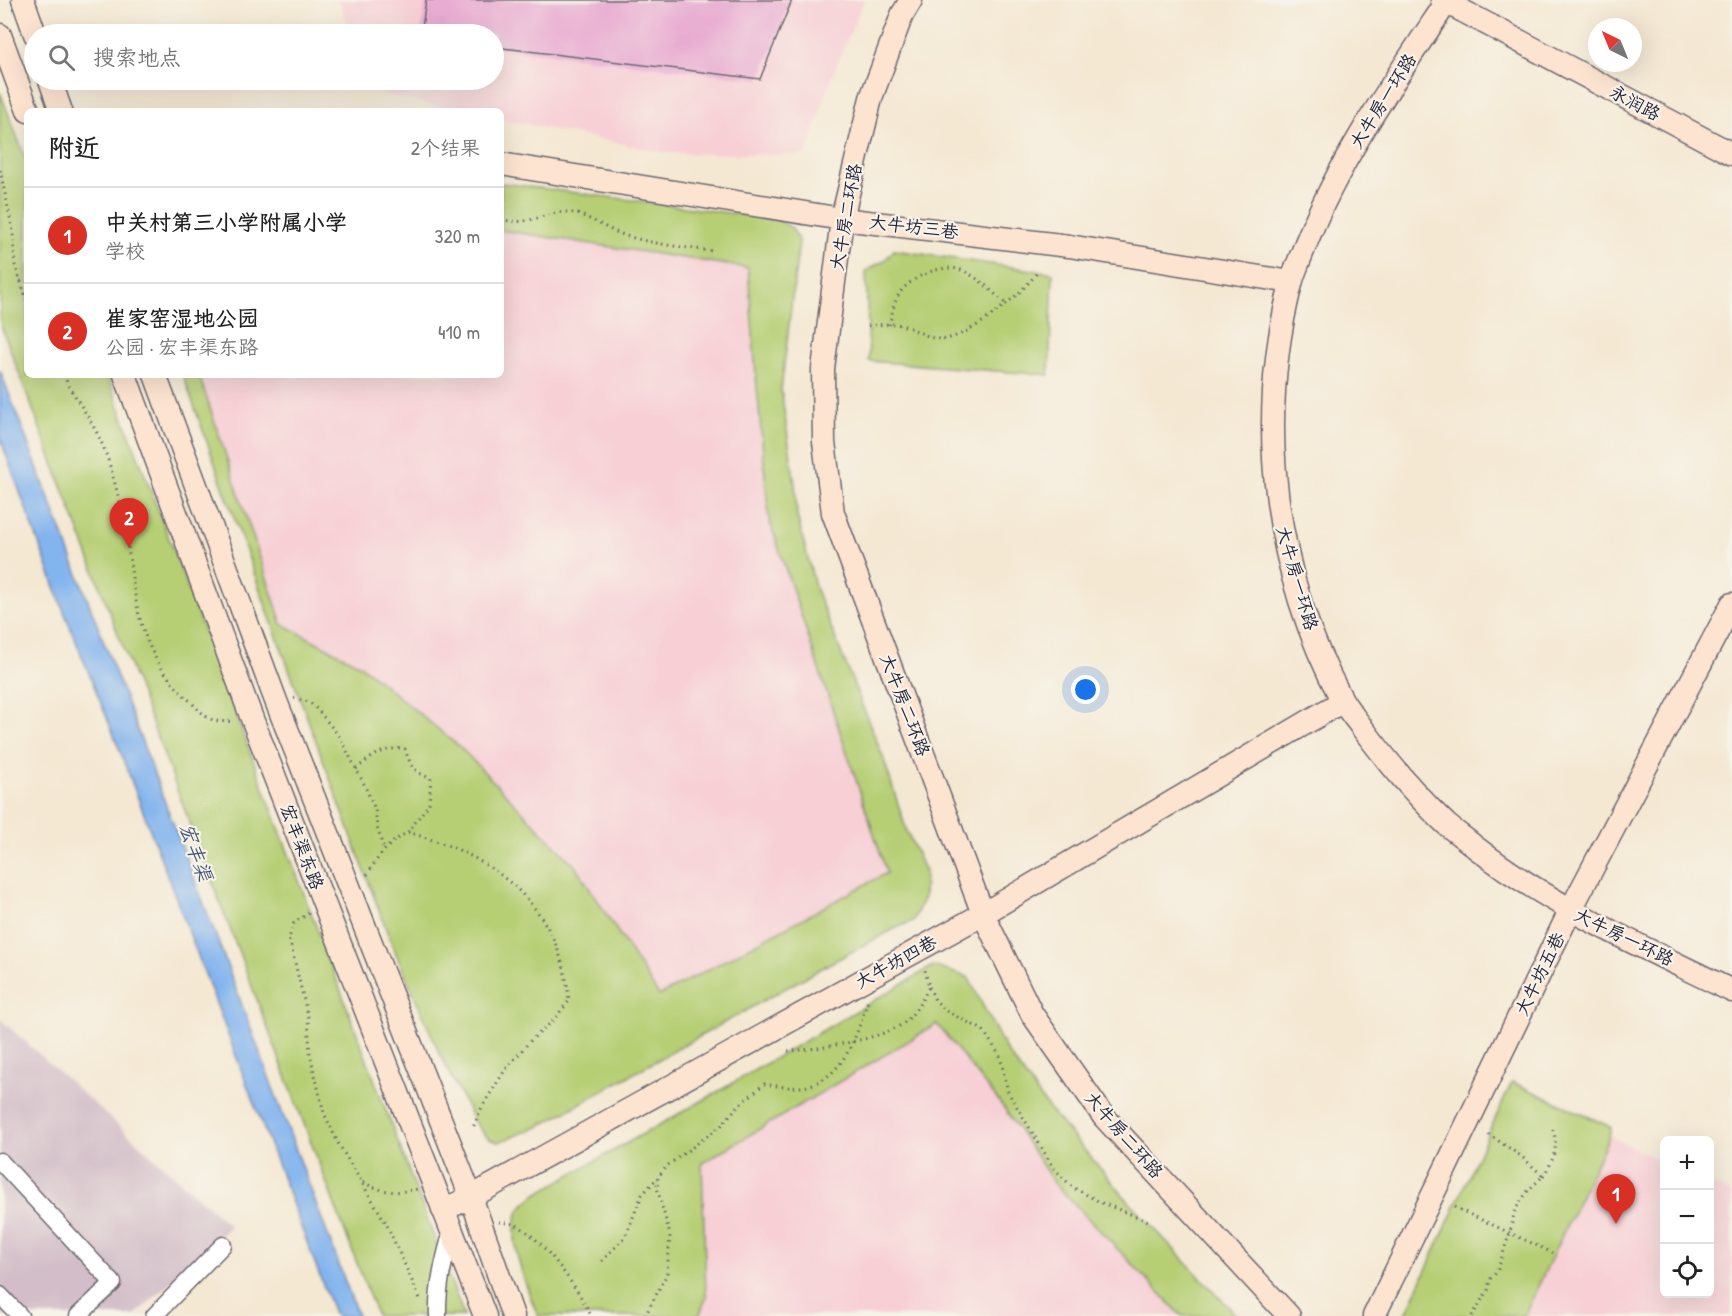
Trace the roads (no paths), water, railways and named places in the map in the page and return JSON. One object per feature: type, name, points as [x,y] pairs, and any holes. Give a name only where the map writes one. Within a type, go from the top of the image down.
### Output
[{"type":"street","points":[[23,0],[31,24]]},
{"type":"street","name":"大牛房二环路","points":[[911,0],[902,15],[871,98],[842,219],[823,369],[824,442],[833,513],[983,914],[1032,1014],[1104,1117],[1289,1316]]},
{"type":"street","name":"永润路","points":[[1446,1],[1732,154]]},
{"type":"street","name":"大牛房一环路","points":[[1446,1],[1358,137],[1320,209],[1291,282],[1276,375],[1273,419],[1277,504],[1283,539],[1297,589],[1318,648],[1343,701],[1383,756],[1446,824],[1511,874],[1570,911],[1732,990]]},
{"type":"street","points":[[0,35],[27,108]]},
{"type":"street","points":[[54,90],[60,108]]},
{"type":"street","name":"大牛坊三巷","points":[[504,164],[842,219],[1069,246],[1291,282]]},
{"type":"street","name":"宏丰渠东路","points":[[126,378],[251,716],[484,1316]]},
{"type":"street","name":"宏丰渠东路","points":[[156,378],[276,701],[471,1197],[513,1316]]},
{"type":"street","name":"大牛坊五巷","points":[[1374,1316],[1570,911],[1732,604]]},
{"type":"street","name":"大牛坊四巷","points":[[447,1220],[471,1197],[983,914],[1343,701]]},
{"type":"street","points":[[0,1161],[113,1283],[78,1316]]},
{"type":"street","points":[[431,1311],[439,1290],[447,1220]]},
{"type":"street","points":[[154,1316],[223,1245]]},
{"type":"street","points":[[0,1294],[20,1316]]},
{"type":"water","points":[[0,370],[358,1316],[335,1316],[117,743],[65,614],[0,438]]},
{"type":"place","name":"崔家窑湿地公园","points":[[129,548]]},
{"type":"place","name":"中关村第三小学附属小学","points":[[1616,1224]]},
{"type":"water label","name":"宏丰渠","points":[[196,852]]}]
